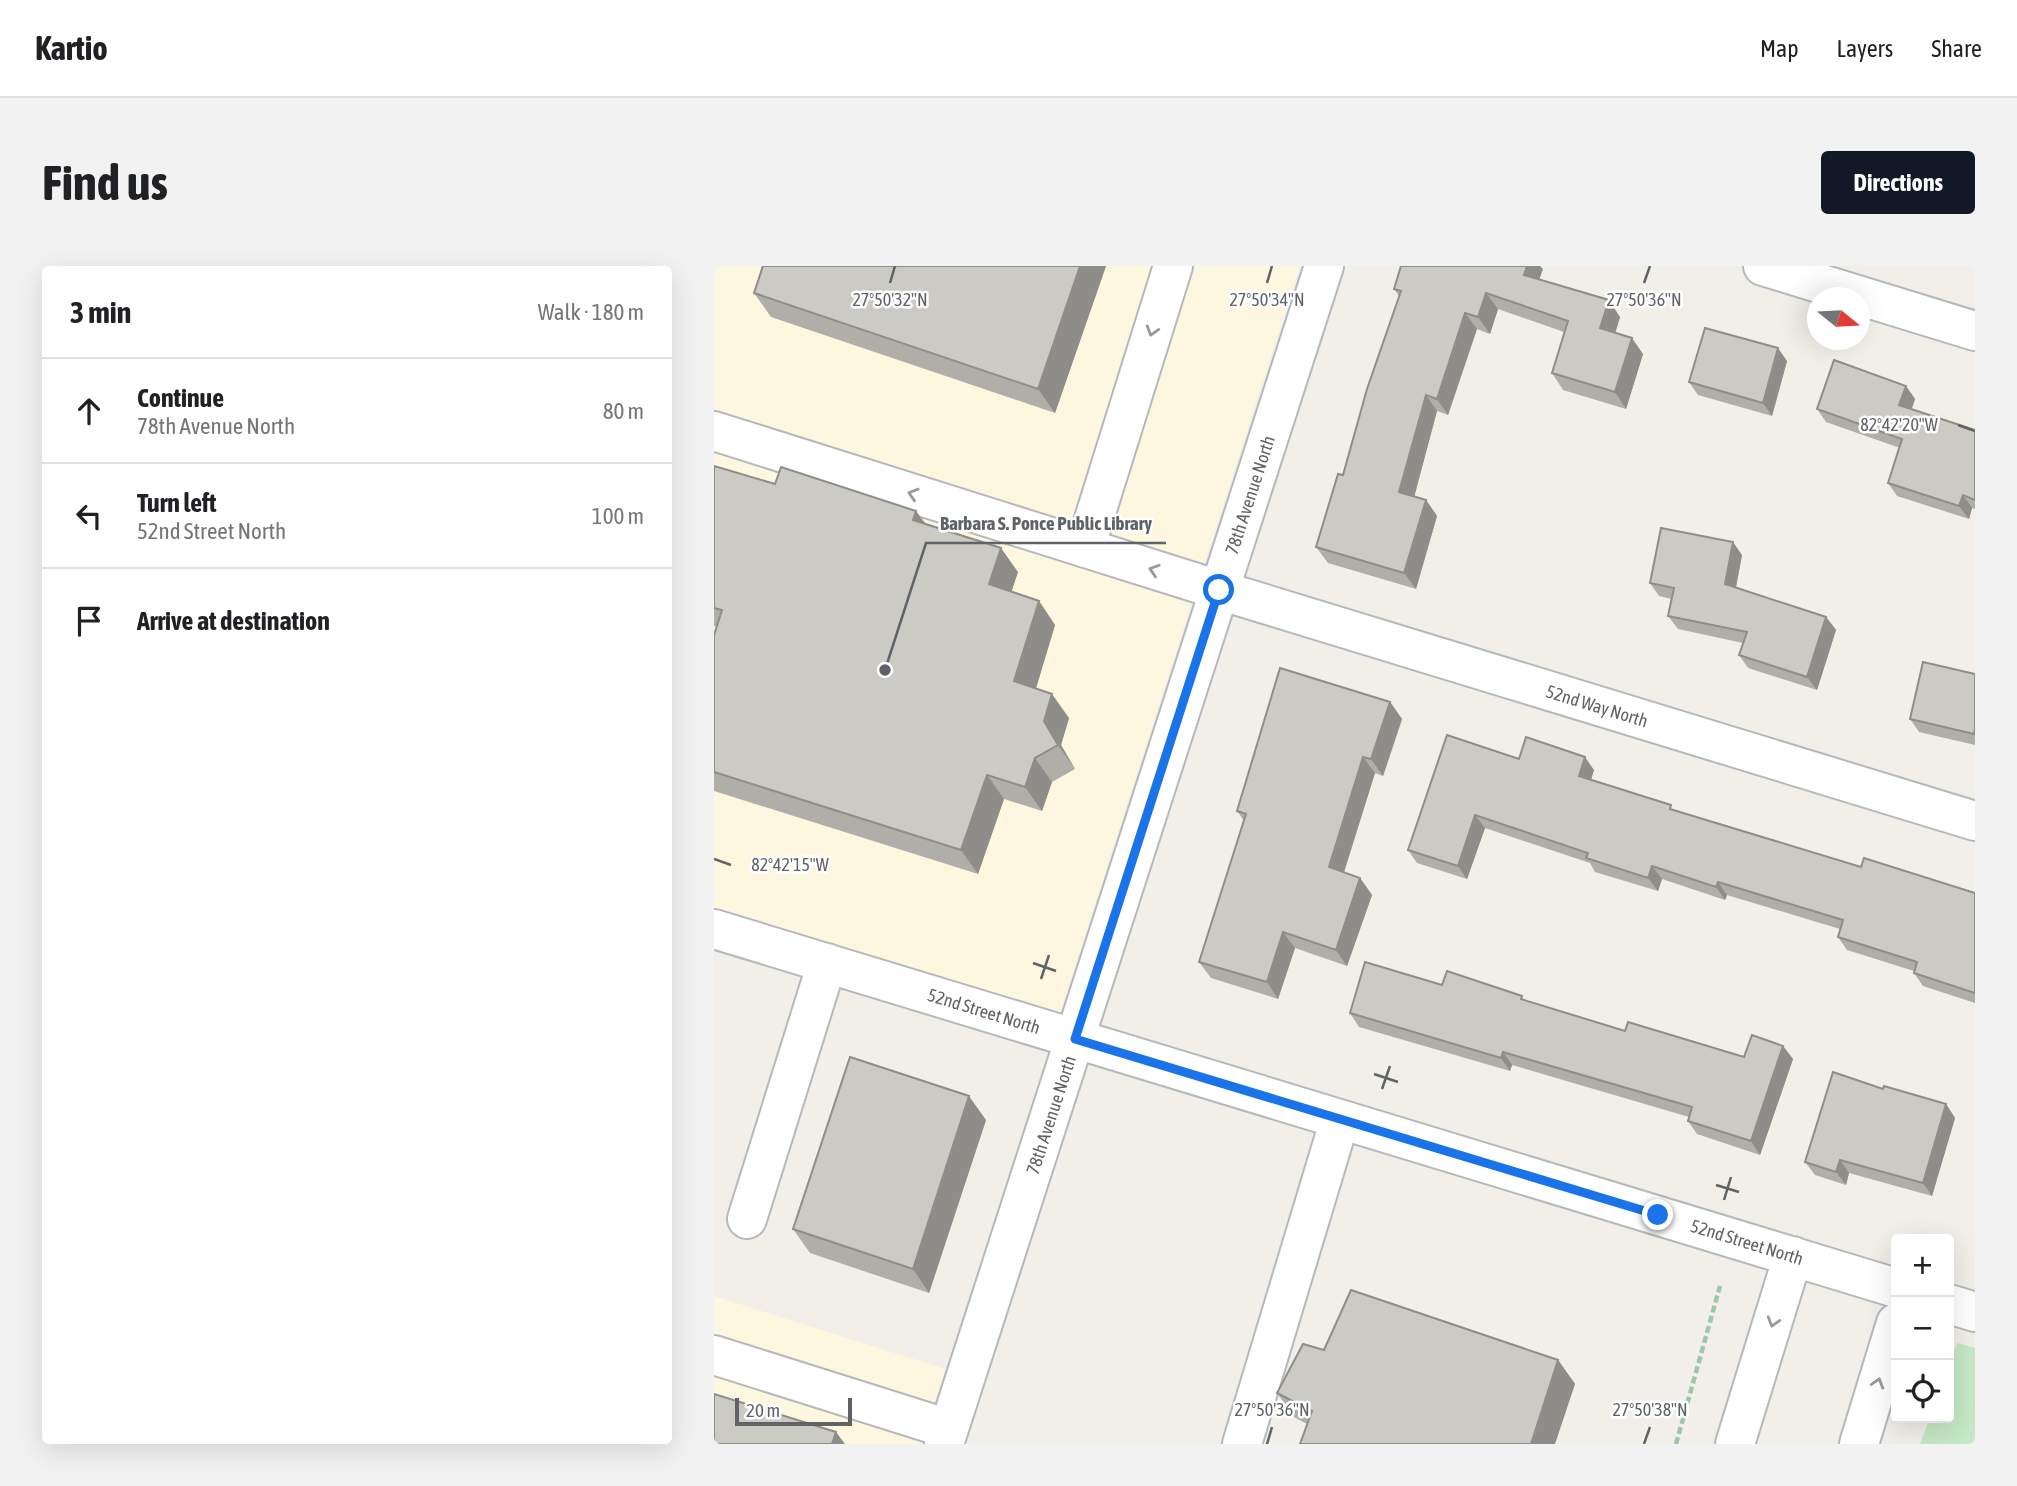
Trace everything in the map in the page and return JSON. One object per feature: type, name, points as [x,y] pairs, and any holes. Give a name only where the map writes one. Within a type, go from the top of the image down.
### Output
[{"type":"street","points":[[1085,548],[1173,266]]},
{"type":"street","name":"78th Avenue North","points":[[947,1436],[1324,266]]},
{"type":"street","points":[[1763,266],[1975,331]]},
{"type":"street","name":"52nd Way North","points":[[714,432],[1219,590],[1975,821]]},
{"type":"street","name":"52nd Street North","points":[[714,929],[1891,1286]]},
{"type":"street","points":[[747,1219],[827,963]]},
{"type":"street","points":[[1242,1444],[1340,1119]]},
{"type":"street","points":[[1735,1444],[1793,1256]]},
{"type":"street","points":[[1954,1306],[1975,1312]]},
{"type":"street","points":[[1859,1444],[1891,1339]]},
{"type":"street","points":[[714,1355],[947,1436]]},
{"type":"path","points":[[1676,1444],[1720,1286]]},
{"type":"shaded area","points":[[714,266],[1300,266],[1060,1013],[714,908]]},
{"type":"shaded area","points":[[714,1296],[945,1369],[921,1444],[714,1444]]},
{"type":"green space","points":[[1957,1343],[1975,1348],[1975,1444],[1920,1444],[1928,1423],[1954,1423],[1954,1352]]},
{"type":"building","points":[[763,266],[1080,266],[1038,389],[754,293]]},
{"type":"building","points":[[1401,266],[1527,266],[1524,275],[1609,300],[1600,328],[1632,338],[1615,392],[1552,373],[1568,321],[1486,293],[1478,317],[1465,313],[1437,399],[1426,395],[1399,492],[1426,500],[1404,573],[1316,547],[1338,474],[1343,475],[1367,389],[1401,291],[1394,289]]},
{"type":"building","points":[[1705,328],[1778,348],[1763,403],[1689,382]]},
{"type":"building","points":[[1834,360],[1906,386],[1899,405],[1975,430],[1975,500],[1963,495],[1959,506],[1888,483],[1902,439],[1817,409]]},
{"type":"building","points":[[714,466],[775,484],[781,467],[916,511],[913,520],[1001,548],[989,584],[1039,601],[1014,681],[1052,694],[1044,721],[1058,745],[1035,758],[1025,787],[987,775],[961,850],[714,772],[714,635],[722,610],[714,608]]},
{"type":"building","points":[[1661,528],[1733,542],[1725,584],[1826,617],[1807,677],[1739,655],[1747,632],[1668,616],[1674,588],[1650,583]]},
{"type":"building","points":[[1923,662],[1975,674],[1974,734],[1910,719]]},
{"type":"building","points":[[1280,668],[1390,702],[1371,759],[1363,757],[1329,867],[1360,878],[1336,950],[1283,932],[1267,982],[1199,962],[1246,814],[1237,811]]},
{"type":"building","points":[[1447,735],[1519,759],[1526,737],[1585,757],[1579,776],[1671,805],[1670,809],[1861,867],[1864,858],[1975,893],[1975,993],[1914,973],[1917,962],[1838,937],[1843,920],[1718,882],[1716,887],[1652,866],[1648,878],[1586,858],[1588,853],[1475,815],[1458,866],[1408,850]]},
{"type":"building","points":[[1365,962],[1442,985],[1447,971],[1522,996],[1521,999],[1625,1031],[1628,1022],[1744,1057],[1752,1035],[1783,1046],[1751,1141],[1688,1121],[1692,1107],[1503,1052],[1501,1058],[1350,1013]]},
{"type":"building","points":[[850,1057],[969,1096],[913,1269],[793,1229]]},
{"type":"building","points":[[1833,1072],[1883,1089],[1884,1086],[1946,1104],[1923,1183],[1840,1160],[1836,1172],[1805,1162]]},
{"type":"building","points":[[1351,1290],[1558,1360],[1531,1444],[1300,1444],[1312,1411],[1277,1393],[1303,1344],[1324,1350]]},
{"type":"building","points":[[714,1394],[836,1432],[832,1444],[714,1444]]},
{"type":"place","name":"Barbara S. Ponce Public Library","points":[[885,670]]},
{"type":"route","points":[[1219,590],[1075,1039],[1658,1215]]}]
